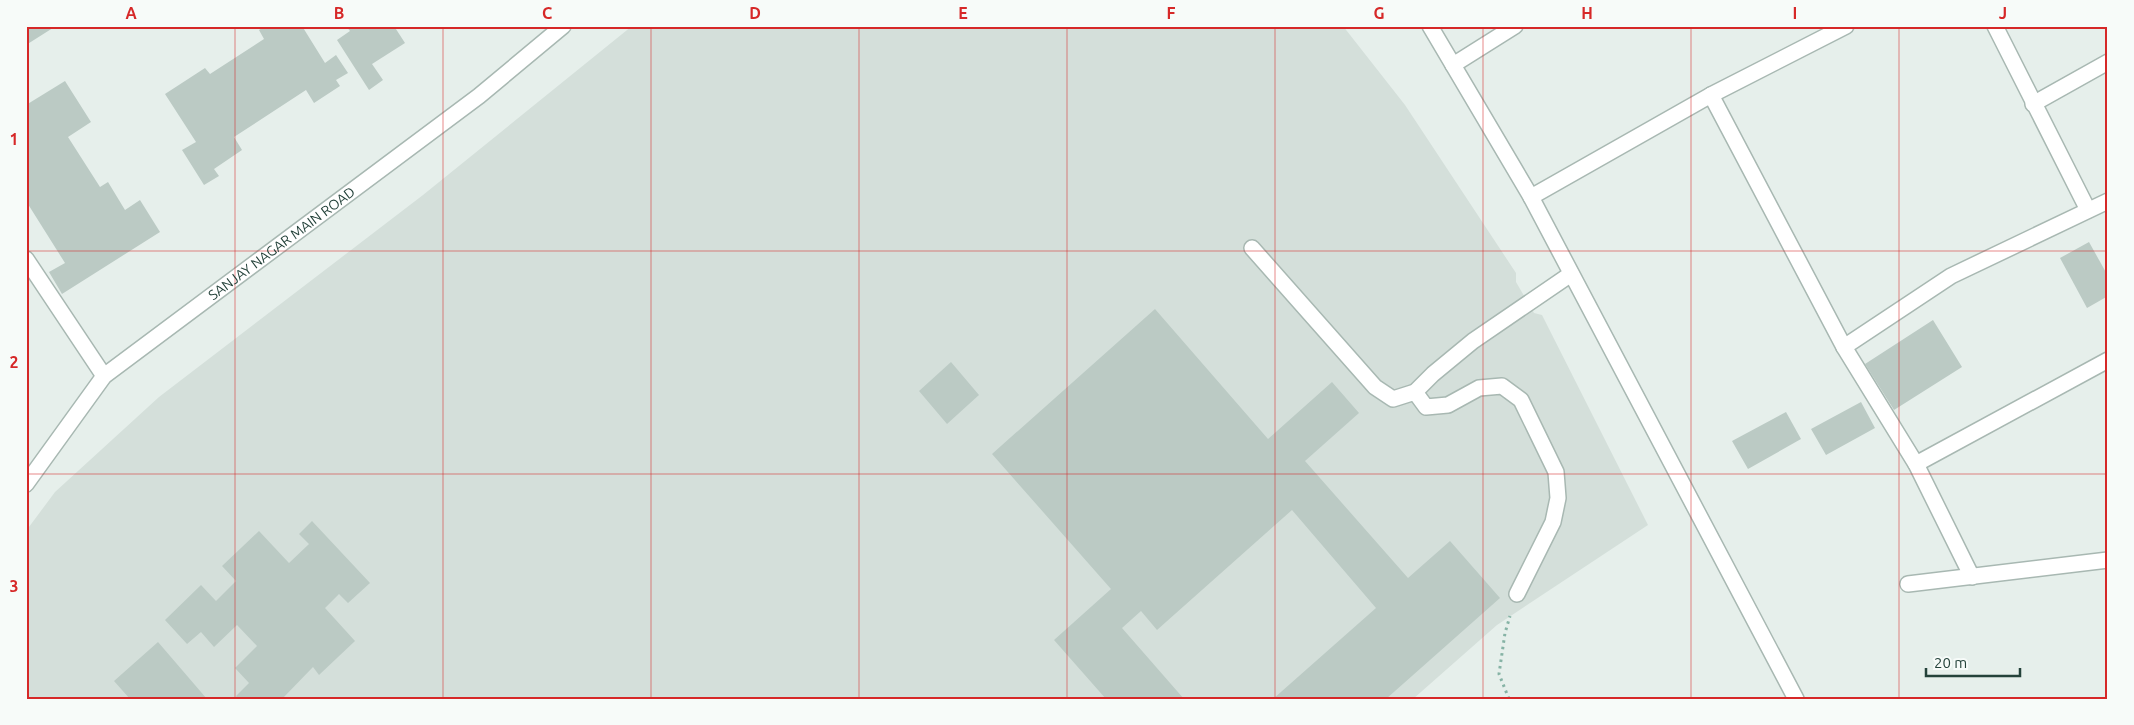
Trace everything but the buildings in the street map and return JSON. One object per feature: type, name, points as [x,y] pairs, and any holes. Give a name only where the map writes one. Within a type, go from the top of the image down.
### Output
[{"type":"street","name":"SANJAY NAGAR MAIN ROAD","points":[[26,484],[104,376],[479,96],[563,26]]},
{"type":"street","points":[[1430,26],[1530,196],[1796,699]]},
{"type":"street","points":[[1453,64],[1515,26]]},
{"type":"street","points":[[1530,196],[1710,96],[1846,26]]},
{"type":"street","points":[[1995,26],[2088,210]]},
{"type":"street","points":[[2033,104],[2108,62]]},
{"type":"street","points":[[1710,96],[1844,347],[1916,464],[1972,577]]},
{"type":"street","points":[[1844,347],[1951,276],[2108,201]]},
{"type":"street","points":[[1252,248],[1375,387],[1393,399],[1415,392],[1433,374],[1473,341],[1571,274]]},
{"type":"street","points":[[26,259],[104,376]]},
{"type":"street","points":[[1916,464],[2108,360]]},
{"type":"street","points":[[1415,392],[1426,408],[1448,405],[1479,388],[1502,386],[1521,400],[1556,472],[1558,498],[1554,522],[1517,594]]},
{"type":"street","points":[[1908,584],[2108,560]]},
{"type":"path","points":[[1509,699],[1499,674],[1505,633],[1517,594]]},
{"type":"shaded area","points":[[632,26],[1343,26],[1405,105],[1516,273],[1516,282],[1534,313],[1542,315],[1648,525],[1497,625],[1413,699],[26,699],[26,531],[55,492],[159,397],[423,195]]}]
